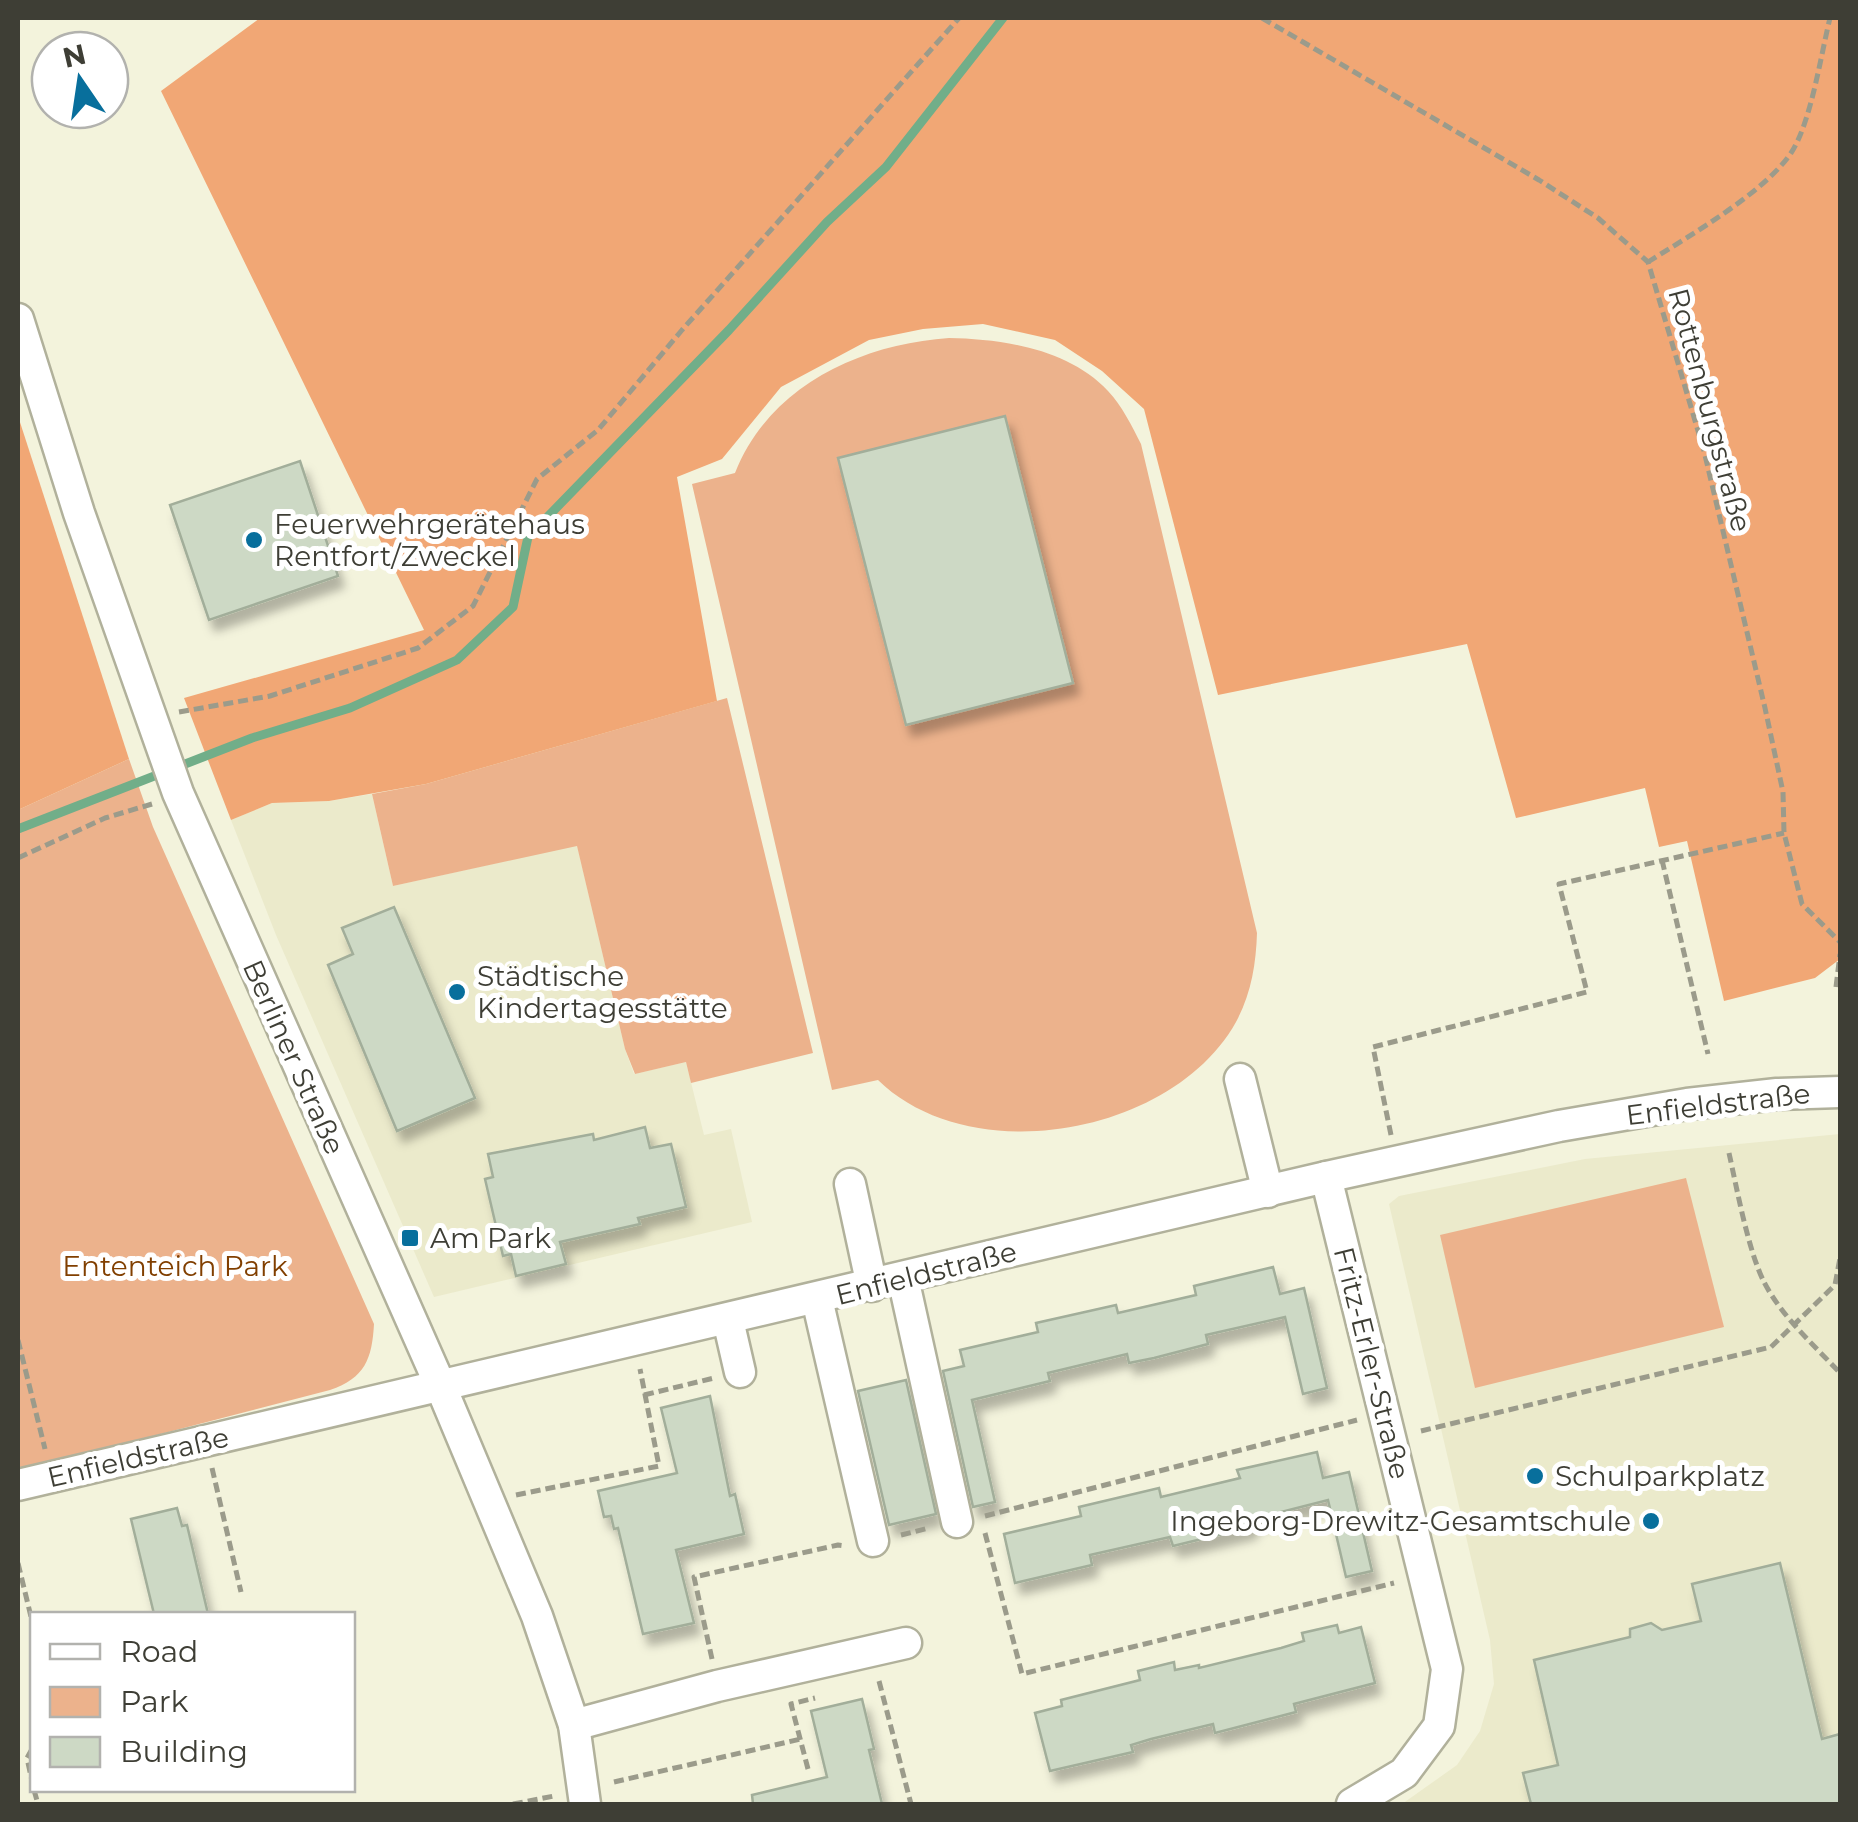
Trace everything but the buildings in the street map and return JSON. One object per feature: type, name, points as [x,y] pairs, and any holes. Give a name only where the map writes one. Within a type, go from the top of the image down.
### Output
[{"type":"street","name":"Berliner Straße","points":[[18,319],[78,514],[178,793],[441,1387],[537,1616],[574,1725],[584,1797]]},
{"type":"street","points":[[1240,1079],[1268,1192]]},
{"type":"street","name":"Enfieldstraße","points":[[18,1485],[1326,1177],[1559,1126],[1686,1104],[1840,1092]]},
{"type":"street","name":"Fritz-Erler-Straße","points":[[1326,1177],[1447,1669],[1439,1726],[1404,1773],[1352,1804]]},
{"type":"street","points":[[850,1184],[872,1286]]},
{"type":"street","points":[[903,1278],[957,1522]]},
{"type":"street","points":[[817,1299],[861,1544]]},
{"type":"street","points":[[728,1320],[740,1372]]},
{"type":"street","points":[[574,1725],[717,1686],[906,1643]]},
{"type":"path","points":[[152,717],[270,696],[418,648],[472,606],[537,479],[598,430],[960,18]]},
{"type":"path","name":"Rottenburgstraße","points":[[1262,18],[1539,180],[1598,218],[1648,262],[1704,450],[1776,758],[1783,792],[1784,834],[1802,904],[1840,942]]},
{"type":"path","points":[[1648,262],[1749,193],[1791,153],[1801,130],[1830,18]]},
{"type":"path","points":[[18,858],[104,818],[178,793]]},
{"type":"path","points":[[1396,1162],[1373,1047],[1586,992],[1560,884],[1784,834]]},
{"type":"path","points":[[1662,860],[1708,1054]]},
{"type":"path","points":[[1836,987],[1840,954]]},
{"type":"path","points":[[1729,1153],[1764,1282],[1795,1326],[1840,1372]]},
{"type":"path","points":[[1424,1576],[1022,1674],[980,1518],[1388,1426],[1771,1347],[1835,1285],[1840,1258]]},
{"type":"path","points":[[18,1340],[52,1476]]},
{"type":"path","points":[[489,1501],[659,1466],[635,1341]]},
{"type":"path","points":[[644,1395],[740,1372]]},
{"type":"path","points":[[206,1440],[241,1592]]},
{"type":"path","points":[[861,1544],[957,1522]]},
{"type":"path","points":[[717,1686],[694,1577],[838,1545]]},
{"type":"path","points":[[18,1563],[30,1613]]},
{"type":"path","points":[[862,1686],[880,1681],[911,1804]]},
{"type":"path","points":[[808,1769],[791,1704],[827,1695]]},
{"type":"path","points":[[513,1804],[584,1797],[800,1738]]},
{"type":"shaded area","points":[[260,18],[1840,18],[1840,959],[1815,978],[1724,1001],[1687,841],[1659,847],[1645,788],[1516,818],[1467,644],[1218,695],[1144,409],[1102,371],[1055,340],[983,324],[923,329],[869,340],[781,387],[722,459],[677,477],[717,701],[426,784],[329,801],[272,803],[231,820],[184,698],[424,630],[161,91]]},
{"type":"shaded area","points":[[18,416],[129,759],[18,810]]},
{"type":"shaded area","points":[[372,794],[393,886],[577,845],[634,1074],[686,1062],[704,1135],[731,1129],[752,1222],[434,1297],[276,935],[231,820],[272,803],[329,801]]},
{"type":"shaded area","name":"Ingeborg-Drewitz-Gesamtschule","points":[[1840,1134],[1840,1804],[1402,1804],[1457,1765],[1480,1731],[1494,1684],[1490,1640],[1389,1204],[1399,1196],[1585,1159]]},
{"type":"green space","points":[[949,338],[1013,344],[1074,365],[1108,391],[1134,430],[1141,444],[1257,933],[1254,968],[1245,1001],[1236,1022],[1206,1061],[1167,1092],[1120,1114],[1068,1128],[1016,1131],[964,1125],[918,1108],[878,1080],[832,1090],[692,484],[735,473],[750,442],[770,416],[822,375],[883,349]]},
{"type":"green space","points":[[727,698],[813,1053],[691,1083],[686,1062],[635,1074],[625,1049],[577,846],[393,886],[372,794],[426,784]]},
{"type":"green space","name":"Ententeich Park","points":[[129,759],[153,827],[374,1324],[373,1336],[359,1373],[330,1390],[18,1471],[18,810]]},
{"type":"green space","points":[[1686,1178],[1724,1327],[1475,1388],[1440,1235]]},
{"type":"waterway","points":[[18,829],[252,738],[350,708],[457,660],[513,607],[528,537],[729,330],[827,222],[886,167],[1003,18]]},
{"type":"place","name":"Feuerwehrgerätehaus Rentfort/Zweckel","points":[[254,540]]},
{"type":"place","name":"Städtische Kindertagesstätte","points":[[457,992]]},
{"type":"place","name":"Am Park","points":[[410,1238]]},
{"type":"place","name":"Schulparkplatz","points":[[1535,1476]]},
{"type":"place","name":"Ingeborg-Drewitz-Gesamtschule","points":[[1651,1521]]}]
